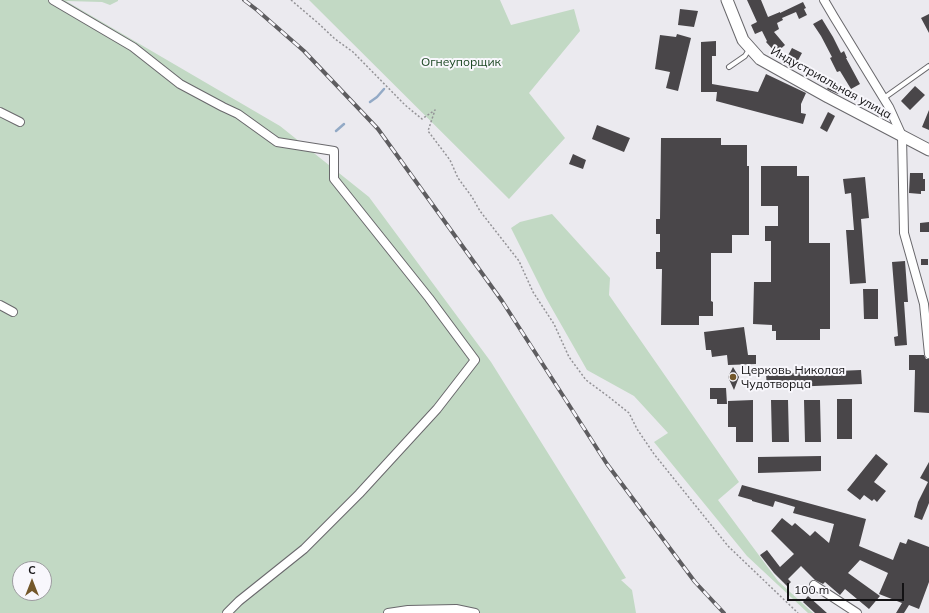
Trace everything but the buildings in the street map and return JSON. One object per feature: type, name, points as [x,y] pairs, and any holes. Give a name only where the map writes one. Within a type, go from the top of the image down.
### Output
[{"type":"street","points":[[53,0],[133,47],[180,84],[238,114],[277,142],[334,150],[334,180],[429,298],[475,360],[437,409],[359,494],[304,549],[239,601],[227,613]]},
{"type":"street","name":"Индустриальная улица","points":[[726,0],[743,40],[760,59],[929,150]]},
{"type":"street","points":[[824,0],[884,98],[902,136],[904,233],[924,304],[929,354]]},
{"type":"street","points":[[0,112],[20,122]]},
{"type":"street","points":[[0,305],[13,312]]},
{"type":"street","points":[[814,585],[857,613]]},
{"type":"street","points":[[388,613],[408,610],[456,609],[475,613]]},
{"type":"lane","points":[[729,67],[745,56],[750,48]]},
{"type":"lane","points":[[884,98],[929,66]]},
{"type":"path","points":[[291,0],[335,39],[353,52],[405,105],[422,119],[435,110],[428,131],[450,160],[458,178],[480,211],[519,261],[533,292],[554,324],[570,358],[586,380],[629,413],[654,454],[728,546],[798,613]]},
{"type":"green space","points":[[0,0],[118,0],[110,5],[102,2],[66,1],[280,126],[369,197],[491,362],[626,578],[621,580],[632,590],[636,613],[0,613]]},
{"type":"green space","name":"Огнеупорщик","points":[[309,0],[500,0],[511,25],[574,9],[580,31],[529,93],[565,138],[509,199]]},
{"type":"green space","points":[[552,214],[610,278],[609,295],[739,482],[718,500],[778,581],[813,613],[808,613],[747,556],[654,442],[668,433],[634,396],[587,370],[546,298],[511,228],[520,222]]},
{"type":"waterway","points":[[370,102],[384,89]]},
{"type":"waterway","points":[[336,131],[344,124]]},
{"type":"railway","points":[[244,0],[304,51],[378,129],[502,301],[607,464],[695,582],[724,613]]},
{"type":"place","name":"Церковь Николая Чудотворца","points":[[733,377]]}]
